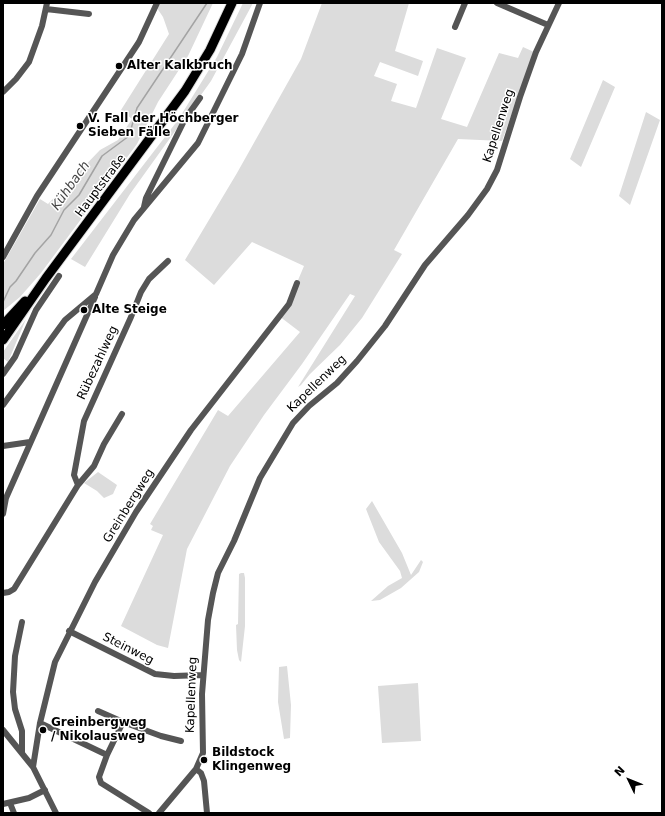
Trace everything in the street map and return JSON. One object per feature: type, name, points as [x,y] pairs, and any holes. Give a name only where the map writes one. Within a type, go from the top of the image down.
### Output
[{"type":"main road","name":"Hauptstraße","points":[[3,340],[46,278],[185,92],[210,50],[232,3]]},
{"type":"main road","name":"Hauptstraße","points":[[4,324],[46,278]]},
{"type":"street","points":[[3,257],[40,191],[139,42],[157,3]]},
{"type":"street","points":[[3,514],[6,498],[114,253],[144,207],[159,193],[198,143],[242,54],[260,3]]},
{"type":"street","points":[[455,27],[465,3]]},
{"type":"street","points":[[497,3],[548,25]]},
{"type":"street","name":"Kapellenweg","points":[[159,813],[196,769],[203,754],[203,675],[208,620],[218,573],[234,541],[260,478],[293,423],[309,406],[337,383],[357,361],[385,326],[425,265],[468,215],[487,190],[497,170],[520,97],[548,25],[559,3]]},
{"type":"street","points":[[3,92],[16,79],[29,62],[37,43],[46,6],[89,14]]},
{"type":"street","points":[[144,207],[146,198],[185,119],[200,98]]},
{"type":"street","name":"Rübezahlweg","points":[[78,485],[74,475],[84,421],[141,292],[149,279],[168,261]]},
{"type":"street","points":[[3,374],[15,357],[36,310],[60,276]]},
{"type":"street","name":"Greinbergweg","points":[[33,767],[40,723],[55,662],[69,631],[95,582],[136,512],[191,430],[289,304],[297,283]]},
{"type":"street","points":[[3,405],[65,320],[96,294]]},
{"type":"street","points":[[3,593],[14,589],[78,485],[94,466],[104,444],[122,414]]},
{"type":"street","points":[[3,446],[30,442]]},
{"type":"street","points":[[22,622],[15,656],[13,692],[15,709],[22,731],[22,752]]},
{"type":"street","name":"Steinweg","points":[[69,631],[155,674],[174,676],[203,675]]},
{"type":"street","points":[[98,711],[123,722],[181,741]]},
{"type":"street","points":[[123,722],[107,755],[99,777],[101,783],[149,813]]},
{"type":"street","points":[[40,723],[107,755]]},
{"type":"street","points":[[3,730],[33,767],[56,813]]},
{"type":"street","points":[[196,769],[201,773],[204,781],[207,813]]},
{"type":"street","points":[[3,804],[29,798],[45,790]]},
{"type":"street","points":[[10,803],[14,813]]},
{"type":"shaded area","points":[[160,3],[213,3],[188,56],[158,102],[137,144],[41,273],[20,297],[3,311],[3,264],[40,199],[48,204],[100,150],[118,140],[132,119],[121,110],[169,34],[163,17],[157,8]]},
{"type":"shaded area","points":[[243,3],[253,3],[211,81],[130,194],[85,267],[71,259],[178,120],[217,57]]},
{"type":"shaded area","points":[[322,3],[409,3],[395,51],[423,61],[418,76],[380,62],[374,76],[397,84],[391,101],[416,108],[437,48],[466,58],[441,119],[467,127],[499,53],[518,58],[523,47],[534,52],[502,141],[458,139],[394,250],[402,254],[362,318],[340,345],[298,387],[355,296],[350,294],[302,364],[264,415],[230,466],[187,549],[168,648],[157,645],[121,626],[163,535],[151,530],[153,526],[150,524],[218,410],[228,416],[300,332],[279,316],[293,292],[304,266],[252,242],[214,285],[185,260],[237,173],[301,59]]},
{"type":"shaded area","points":[[603,80],[615,87],[581,167],[570,159]]},
{"type":"shaded area","points":[[646,112],[660,120],[630,205],[619,196]]},
{"type":"shaded area","points":[[26,319],[8,362],[3,358],[3,352]]},
{"type":"shaded area","points":[[98,472],[117,485],[113,494],[104,498],[97,491],[84,483]]},
{"type":"shaded area","points":[[372,501],[402,553],[411,575],[421,560],[423,562],[419,572],[401,588],[380,600],[371,601],[388,586],[402,578],[400,571],[379,542],[366,509]]},
{"type":"shaded area","points":[[244,573],[245,578],[245,626],[241,662],[239,660],[237,650],[236,625],[238,624],[239,574]]},
{"type":"shaded area","points":[[287,666],[291,705],[290,738],[284,739],[278,702],[279,667]]},
{"type":"shaded area","points":[[418,683],[421,741],[382,743],[378,686]]},
{"type":"waterway","name":"Kühbach","points":[[3,302],[10,287],[16,281],[35,253],[51,235],[64,210],[79,195],[102,156],[129,136],[137,108],[207,3]]},
{"type":"place","name":"Alter Kalkbruch","points":[[119,66]]},
{"type":"place","name":"V. Fall der Höchberger Sieben Fälle","points":[[80,126]]},
{"type":"place","name":"Alte Steige","points":[[84,310]]},
{"type":"place","name":"Greinbergweg / Nikolausweg","points":[[43,730]]},
{"type":"place","name":"Bildstock Klingenweg","points":[[204,760]]}]
